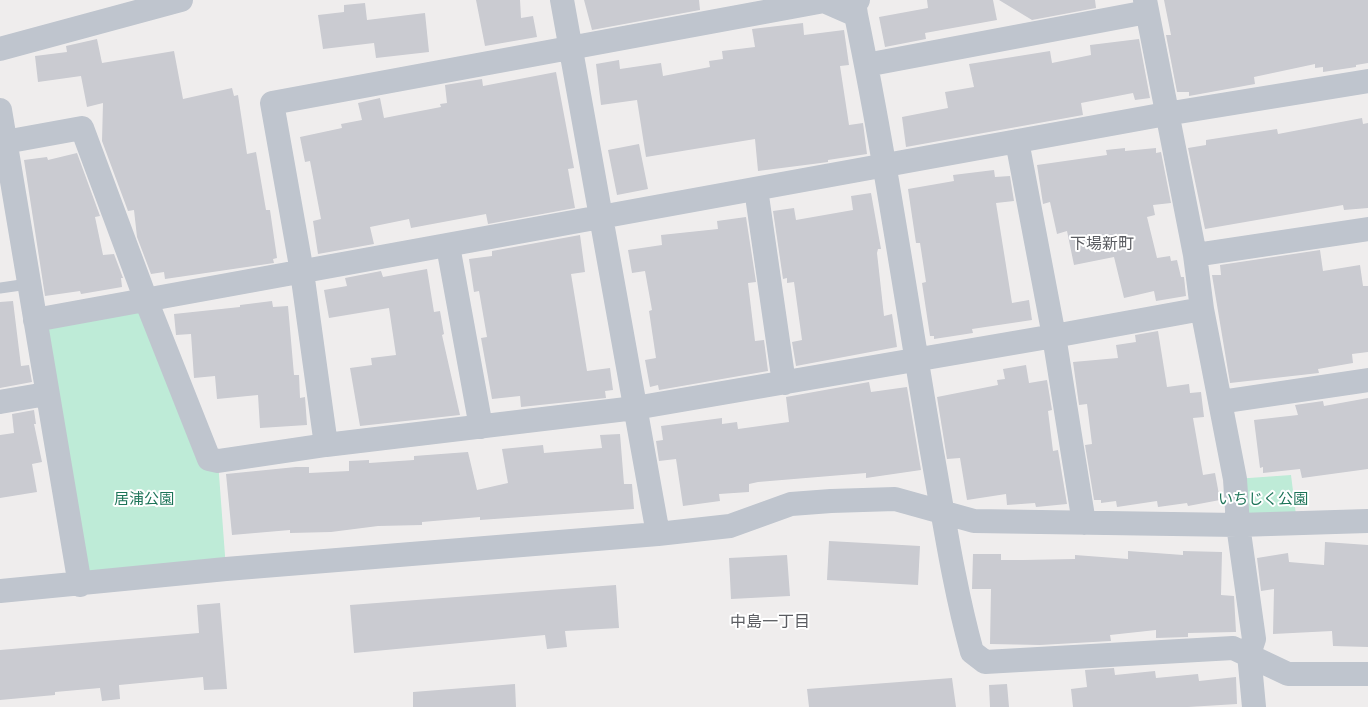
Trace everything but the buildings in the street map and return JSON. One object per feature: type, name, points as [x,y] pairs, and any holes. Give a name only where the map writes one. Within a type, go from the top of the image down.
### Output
[{"type":"street","points":[[0,49],[181,0]]},
{"type":"street","points":[[562,0],[658,534]]},
{"type":"street","points":[[326,445],[302,272],[272,103],[824,1],[857,7],[866,65],[886,165],[916,360],[943,512],[972,652],[985,662],[1233,648],[1288,674],[1368,674]]},
{"type":"street","points":[[866,65],[1146,6],[1195,255],[1202,309],[1235,479],[1238,525],[1254,639],[1249,654],[1254,707]]},
{"type":"street","points":[[35,320],[1166,114],[1368,81]]},
{"type":"street","points":[[0,110],[46,394],[80,585]]},
{"type":"street","points":[[6,142],[82,128],[146,300],[209,459],[218,461],[326,445],[636,408],[1202,309]]},
{"type":"street","points":[[1017,141],[1054,336],[1084,523]]},
{"type":"street","points":[[756,189],[784,383]]},
{"type":"street","points":[[1195,255],[1368,229]]},
{"type":"street","points":[[448,246],[481,427]]},
{"type":"street","points":[[1220,402],[1368,380]]},
{"type":"street","points":[[0,402],[46,394]]},
{"type":"street","points":[[0,591],[80,585],[226,569],[658,534],[730,526],[790,504],[895,499],[974,521],[1238,525],[1368,521]]},
{"type":"lane","points":[[0,288],[28,284]]},
{"type":"green space","name":"居浦公園","points":[[146,300],[218,461],[226,569],[80,585],[35,320]]},
{"type":"green space","name":"いちじく公園","points":[[1291,475],[1297,523],[1238,525],[1235,479]]},
{"type":"district","name":"下場新町","points":[[1102,245]]},
{"type":"district","name":"中島一丁目","points":[[770,623]]}]
